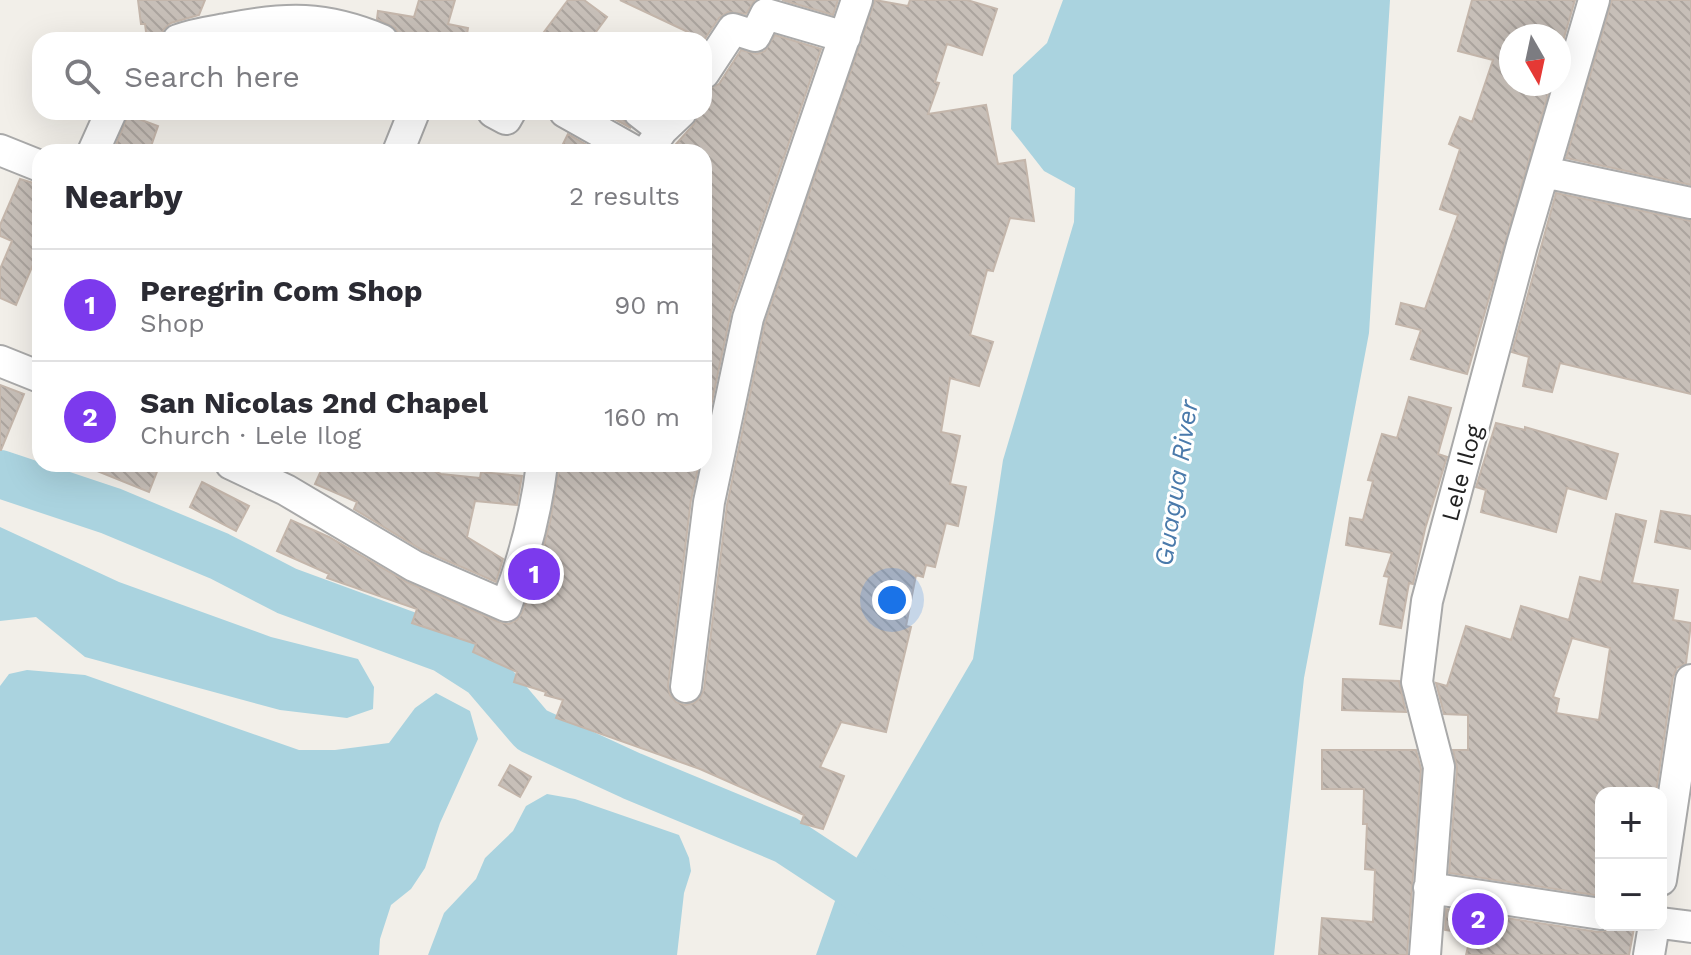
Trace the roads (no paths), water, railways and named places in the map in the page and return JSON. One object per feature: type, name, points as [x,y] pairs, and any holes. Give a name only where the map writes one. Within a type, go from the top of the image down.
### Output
[{"type":"street","points":[[686,687],[709,502],[748,318],[857,0]]},
{"type":"street","name":"Lele Ilog","points":[[1425,955],[1439,767],[1417,682],[1427,601],[1594,0]]},
{"type":"street","points":[[215,32],[300,10],[363,32]]},
{"type":"street","points":[[712,61],[733,29],[755,36],[766,14],[845,37]]},
{"type":"street","points":[[97,144],[107,120]]},
{"type":"street","points":[[401,144],[411,120]]},
{"type":"street","points":[[579,120],[622,144]]},
{"type":"street","points":[[0,150],[32,163]]},
{"type":"street","points":[[1544,172],[1691,203]]},
{"type":"street","points":[[0,361],[32,374]]},
{"type":"street","points":[[248,472],[286,490],[414,566],[506,606],[524,560],[534,521],[541,472]]},
{"type":"street","points":[[1664,859],[1691,680]]},
{"type":"street","points":[[1429,888],[1595,913]]},
{"type":"street","points":[[1667,924],[1691,927]]},
{"type":"street","points":[[1649,955],[1653,931]]},
{"type":"water","name":"Guagua River","points":[[1063,0],[1390,0],[1369,333],[1304,678],[1274,955],[816,955],[841,884],[973,659],[1003,460],[1074,222],[1075,188],[1044,171],[1011,129],[1013,75],[1047,43]]},
{"type":"water","points":[[0,527],[119,582],[271,637],[358,659],[374,687],[373,709],[347,718],[280,710],[85,657],[36,617],[0,621]]},
{"type":"water","points":[[27,670],[85,675],[299,750],[335,750],[389,743],[415,708],[436,693],[470,711],[478,739],[440,823],[425,868],[411,889],[391,905],[380,939],[379,955],[0,955],[0,686],[9,674]]},
{"type":"water","points":[[547,794],[575,799],[679,835],[691,871],[684,893],[677,955],[428,955],[444,913],[476,879],[485,858],[513,831],[526,806]]},
{"type":"waterway","points":[[0,474],[111,511],[219,556],[287,591],[445,649],[484,674],[532,730],[632,776],[786,840],[961,955]]},
{"type":"place","name":"Peregrin Com Shop","points":[[534,574]]},
{"type":"place","name":"San Nicolas 2nd Chapel","points":[[1478,919]]}]
